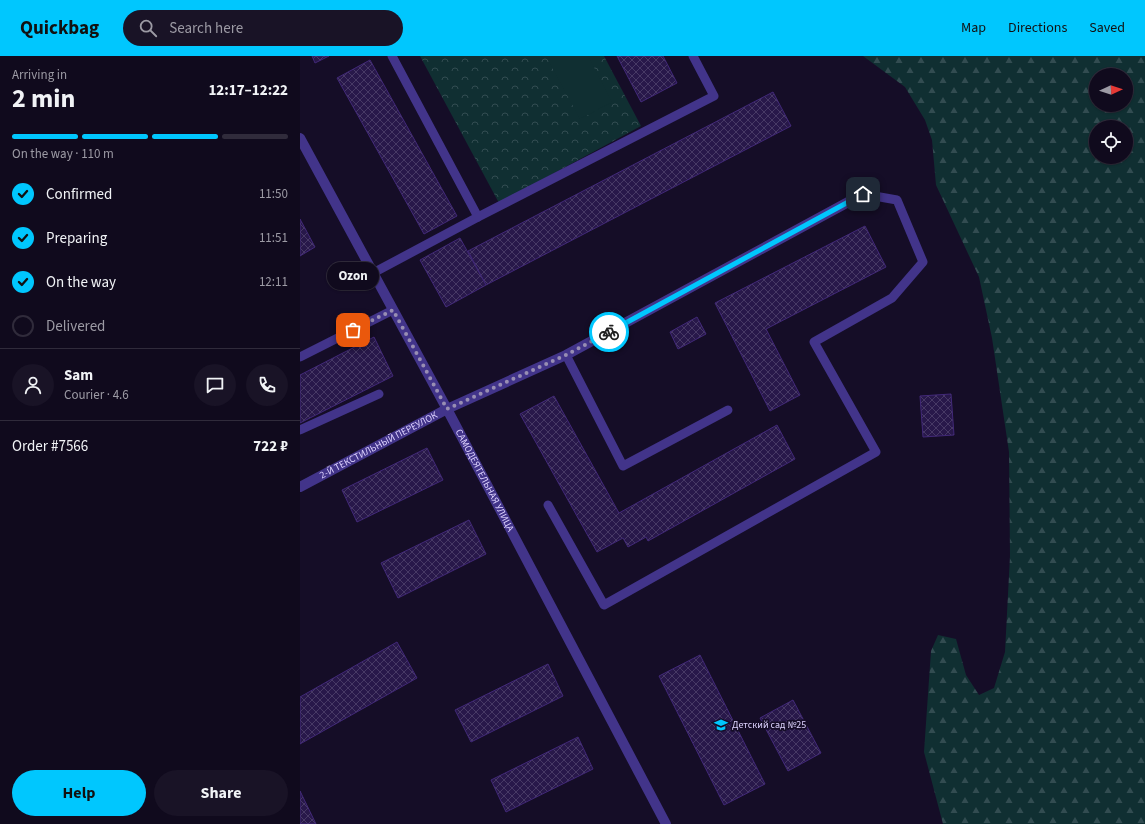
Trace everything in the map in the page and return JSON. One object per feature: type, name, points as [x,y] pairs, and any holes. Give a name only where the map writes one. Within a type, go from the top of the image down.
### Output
[{"type":"street","name":"САМОДЕЯТЕЛЬНАЯ УЛИЦА","points":[[300,138],[447,409],[666,824]]},
{"type":"street","name":"2-Й ТЕКСТИЛЬНЫЙ ПЕРЕУЛОК","points":[[300,487],[447,409],[566,355],[863,194]]},
{"type":"lane","points":[[392,56],[478,217]]},
{"type":"lane","points":[[373,273],[478,217],[714,96],[693,56]]},
{"type":"lane","points":[[548,505],[604,605],[876,452],[814,342],[892,298],[923,262],[897,200],[863,194]]},
{"type":"lane","points":[[300,357],[393,310]]},
{"type":"lane","points":[[566,355],[624,466],[728,410]]},
{"type":"lane","points":[[300,430],[379,394]]},
{"type":"green space","points":[[420,56],[604,56],[641,126],[499,203]]},
{"type":"green space","points":[[546,56],[588,56],[612,102],[580,119]]},
{"type":"green space","points":[[863,56],[1145,56],[1145,824],[943,824],[924,752],[931,651],[938,635],[956,639],[966,675],[979,695],[994,688],[1005,652],[1010,556],[1009,452],[992,338],[979,277],[936,185],[932,140],[925,120],[905,87]]},
{"type":"building","points":[[312,56],[329,56],[315,63]]},
{"type":"building","points":[[617,56],[663,56],[677,83],[641,102]]},
{"type":"building","points":[[370,60],[457,216],[424,234],[337,78]]},
{"type":"building","points":[[773,92],[791,126],[486,285],[468,251]]},
{"type":"building","points":[[300,219],[315,247],[300,256]]},
{"type":"building","points":[[865,226],[886,267],[766,329],[800,395],[770,411],[715,303]]},
{"type":"building","points":[[460,238],[486,285],[446,307],[420,260]]},
{"type":"building","points":[[697,317],[706,334],[678,349],[670,332]]},
{"type":"building","points":[[374,337],[393,376],[300,423],[300,375]]},
{"type":"building","points":[[951,394],[954,435],[923,437],[920,396]]},
{"type":"building","points":[[554,396],[619,513],[777,425],[795,459],[648,541],[646,537],[628,547],[623,538],[597,552],[520,414]]},
{"type":"building","points":[[427,448],[443,480],[357,522],[342,490]]},
{"type":"building","points":[[469,520],[486,554],[398,598],[381,563]]},
{"type":"building","points":[[397,642],[417,678],[300,744],[300,697]]},
{"type":"building","points":[[700,655],[765,784],[724,805],[659,676]]},
{"type":"building","points":[[548,664],[563,696],[471,742],[455,710]]},
{"type":"building","points":[[793,700],[821,753],[788,771],[760,718]]},
{"type":"building","points":[[578,737],[593,769],[506,812],[491,780]]},
{"type":"building","points":[[300,791],[316,824],[300,824]]},
{"type":"way so far","points":[[353,330],[393,310],[447,409],[566,355],[609,332]]},
{"type":"place","name":"Ozon","points":[[353,330]]},
{"type":"place","name":"Детский сад №25","points":[[721,725]]},
{"type":"route","points":[[609,332],[863,194]]}]
